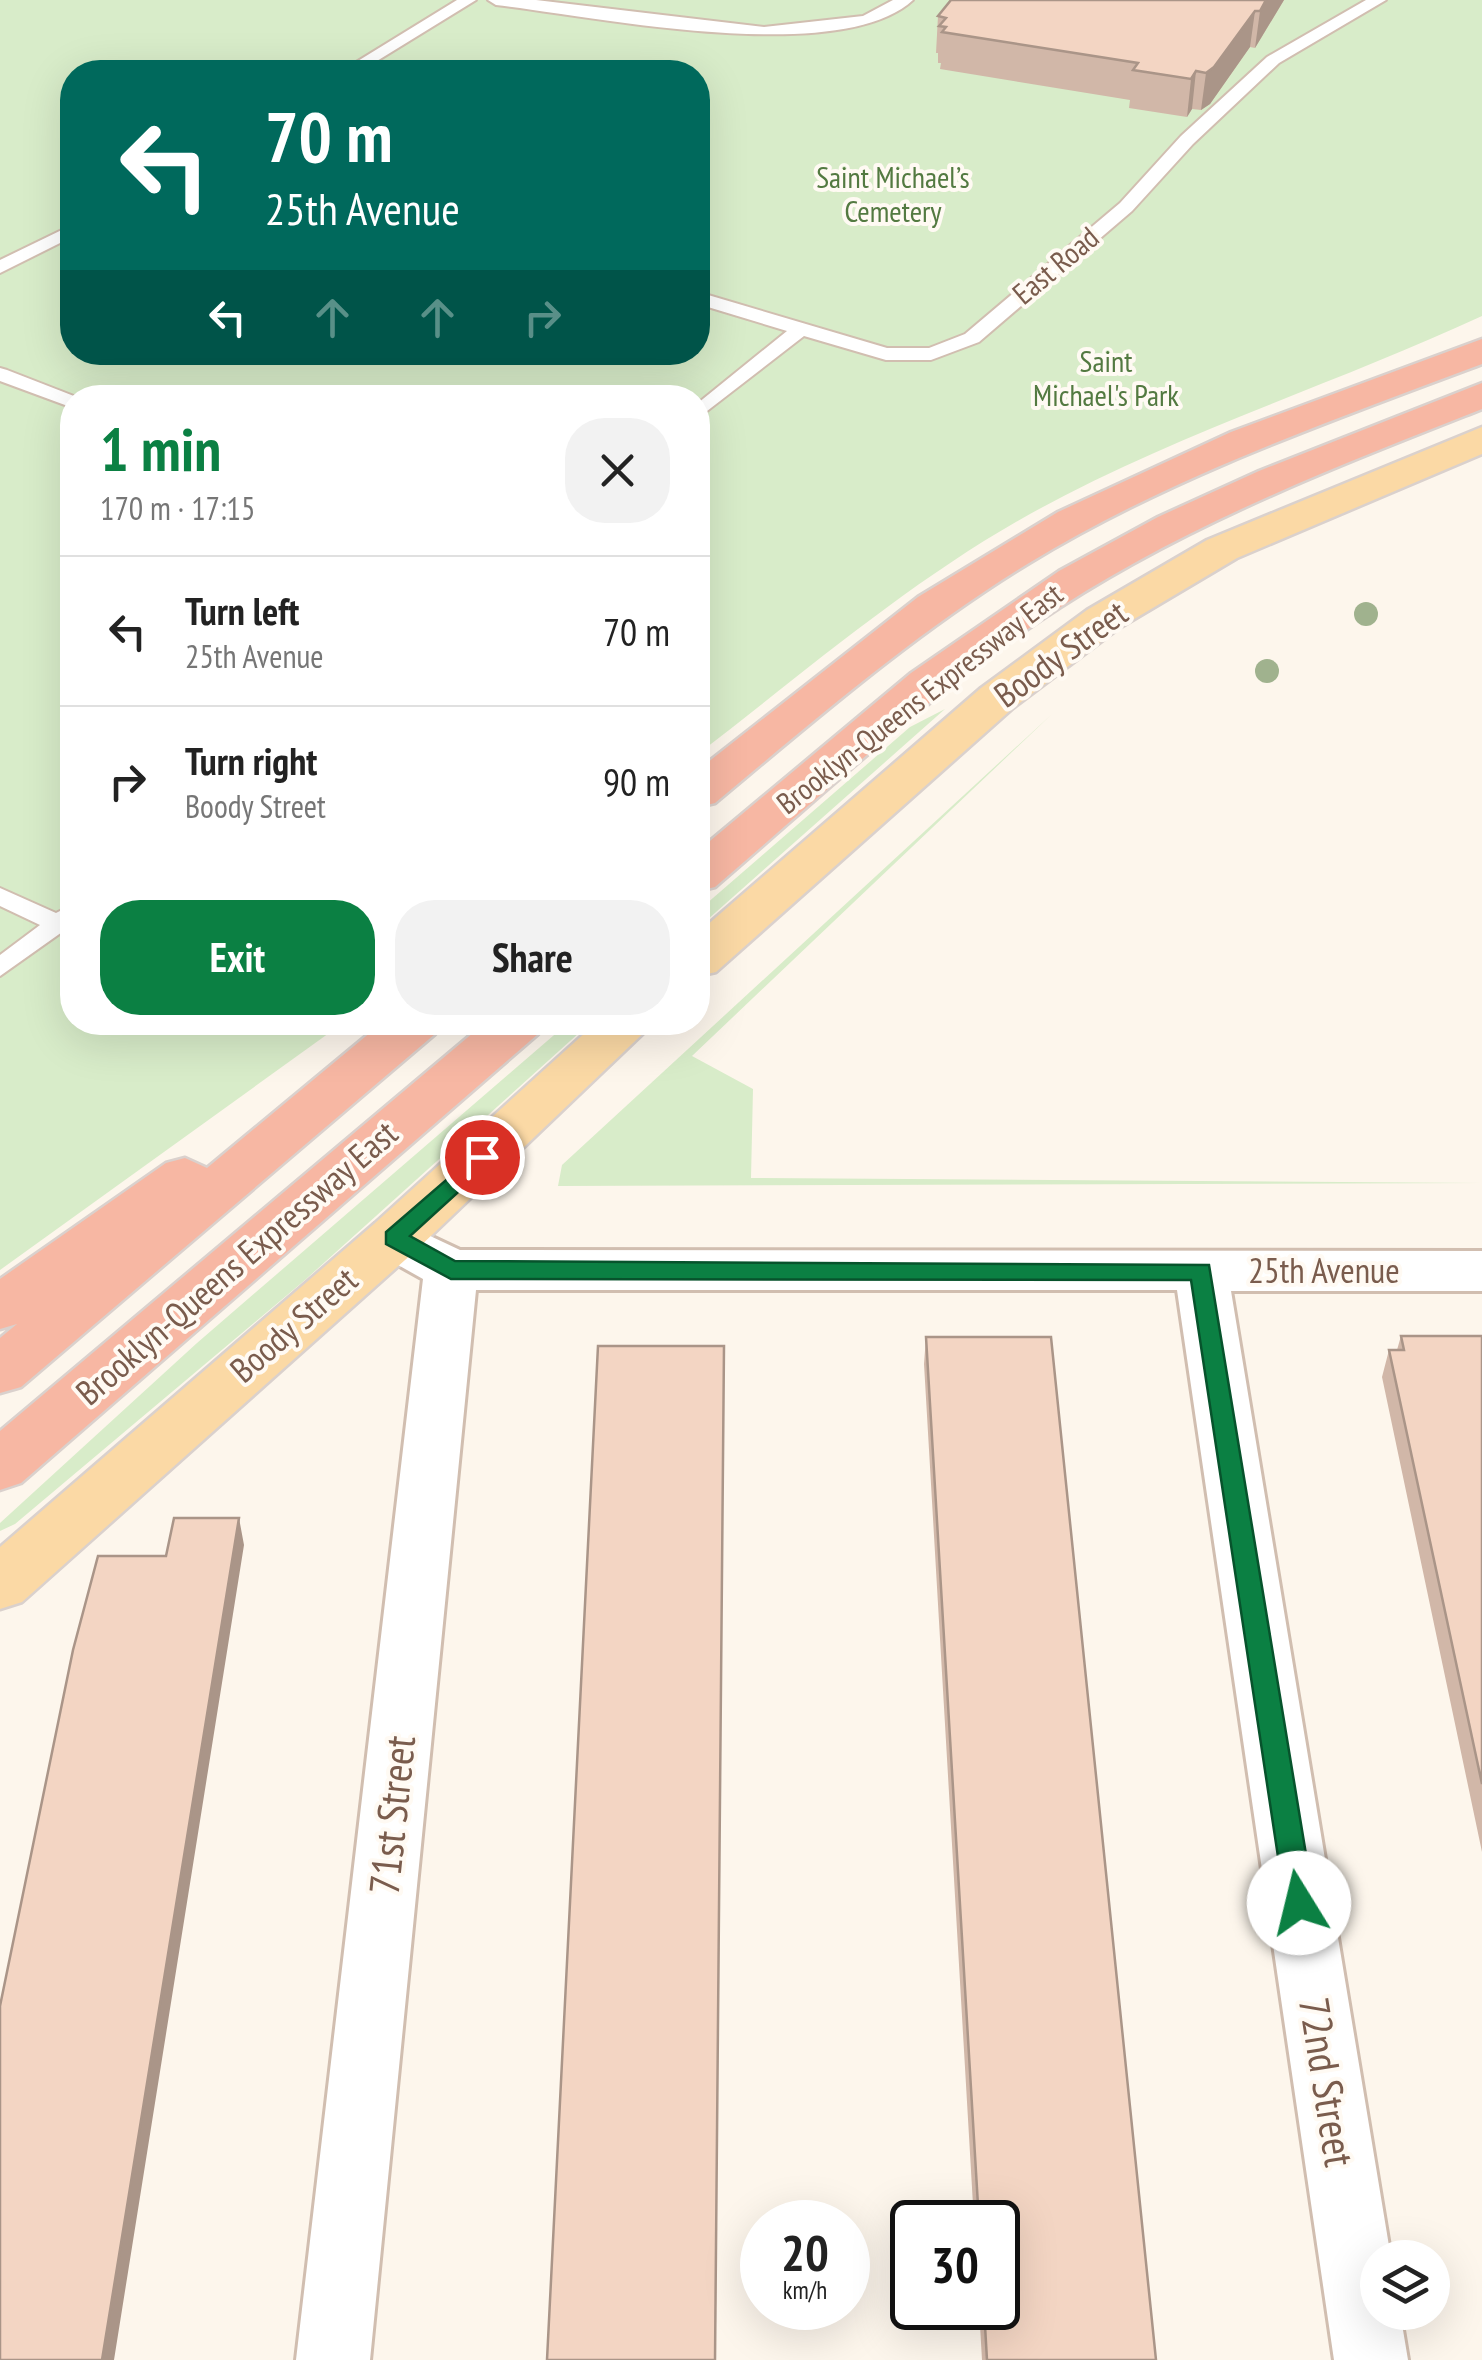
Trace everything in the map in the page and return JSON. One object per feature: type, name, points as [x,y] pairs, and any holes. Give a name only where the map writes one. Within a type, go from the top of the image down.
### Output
[{"type":"highway","points":[[1340,404],[1482,334]]},
{"type":"highway","name":"Brooklyn-Queens Expressway East","points":[[710,784],[903,628],[1016,552],[1132,490],[1340,404],[1482,351]]},
{"type":"highway","name":"Brooklyn-Queens Expressway East","points":[[710,866],[964,657],[1071,582],[1245,490],[1482,395]]},
{"type":"highway","points":[[0,1308],[102,1233],[398,1035]]},
{"type":"highway","name":"Brooklyn-Queens Expressway East","points":[[0,1372],[402,1035]]},
{"type":"highway","name":"Brooklyn-Queens Expressway East","points":[[0,1466],[505,1035]]},
{"type":"main road","name":"Boody Street","points":[[710,949],[997,698],[1103,620],[1238,541],[1482,438]]},
{"type":"main road","name":"Boody Street","points":[[0,1584],[394,1238],[615,1035]]},
{"type":"street","name":"25th Avenue","points":[[394,1238],[451,1270],[1482,1272]]},
{"type":"street","name":"71st Street","points":[[333,2360],[451,1270]]},
{"type":"street","name":"72nd Street","points":[[1201,1271],[1371,2360]]},
{"type":"lane","points":[[368,60],[468,0]]},
{"type":"lane","points":[[496,0],[764,32],[821,29],[866,20],[905,0]]},
{"type":"lane","name":"East Road","points":[[710,302],[886,354],[931,354],[972,338],[1126,207],[1187,140],[1273,60],[1378,0]]},
{"type":"lane","points":[[0,267],[60,236]]},
{"type":"lane","points":[[710,402],[801,329]]},
{"type":"lane","points":[[0,374],[60,396]]},
{"type":"lane","points":[[0,896],[60,916]]},
{"type":"lane","points":[[0,968],[60,922]]},
{"type":"green space","name":"Saint Michael’s Cemetery","points":[[0,0],[1482,0],[1482,316],[1197,434],[1030,514],[901,597],[710,745],[710,385],[60,385],[60,1035],[326,1035],[0,1270]]},
{"type":"green space","points":[[945,709],[710,917],[710,901],[910,727]]},
{"type":"green space","points":[[1052,714],[692,1056],[753,1089],[751,1178],[1482,1183],[558,1186],[562,1165],[703,1035],[710,1035],[710,1029]]},
{"type":"green space","points":[[554,1035],[577,1035],[305,1280],[15,1524],[0,1531],[0,1523],[197,1343]]},
{"type":"building","points":[[951,0],[1266,0],[1214,67],[1206,73],[1196,71],[1191,79],[1133,70],[1138,63],[942,32],[946,27],[939,26],[946,18],[938,16]]},
{"type":"building","points":[[1401,1336],[1482,1336],[1482,1784],[1389,1350],[1404,1350]]},
{"type":"building","points":[[926,1337],[1051,1337],[1156,2360],[987,2360],[985,2330],[1020,2330],[1020,2200],[978,2200]]},
{"type":"building","points":[[598,1346],[724,1346],[715,2360],[547,2360]]},
{"type":"building","points":[[174,1518],[239,1518],[102,2360],[0,2360],[0,2006],[73,1650],[98,1556],[166,1556]]},
{"type":"route","points":[[482,1157],[394,1238],[451,1270],[1201,1271],[1299,1903]]},
{"type":"park label","name":"Saint Michael's Park","points":[[1106,379]]}]
